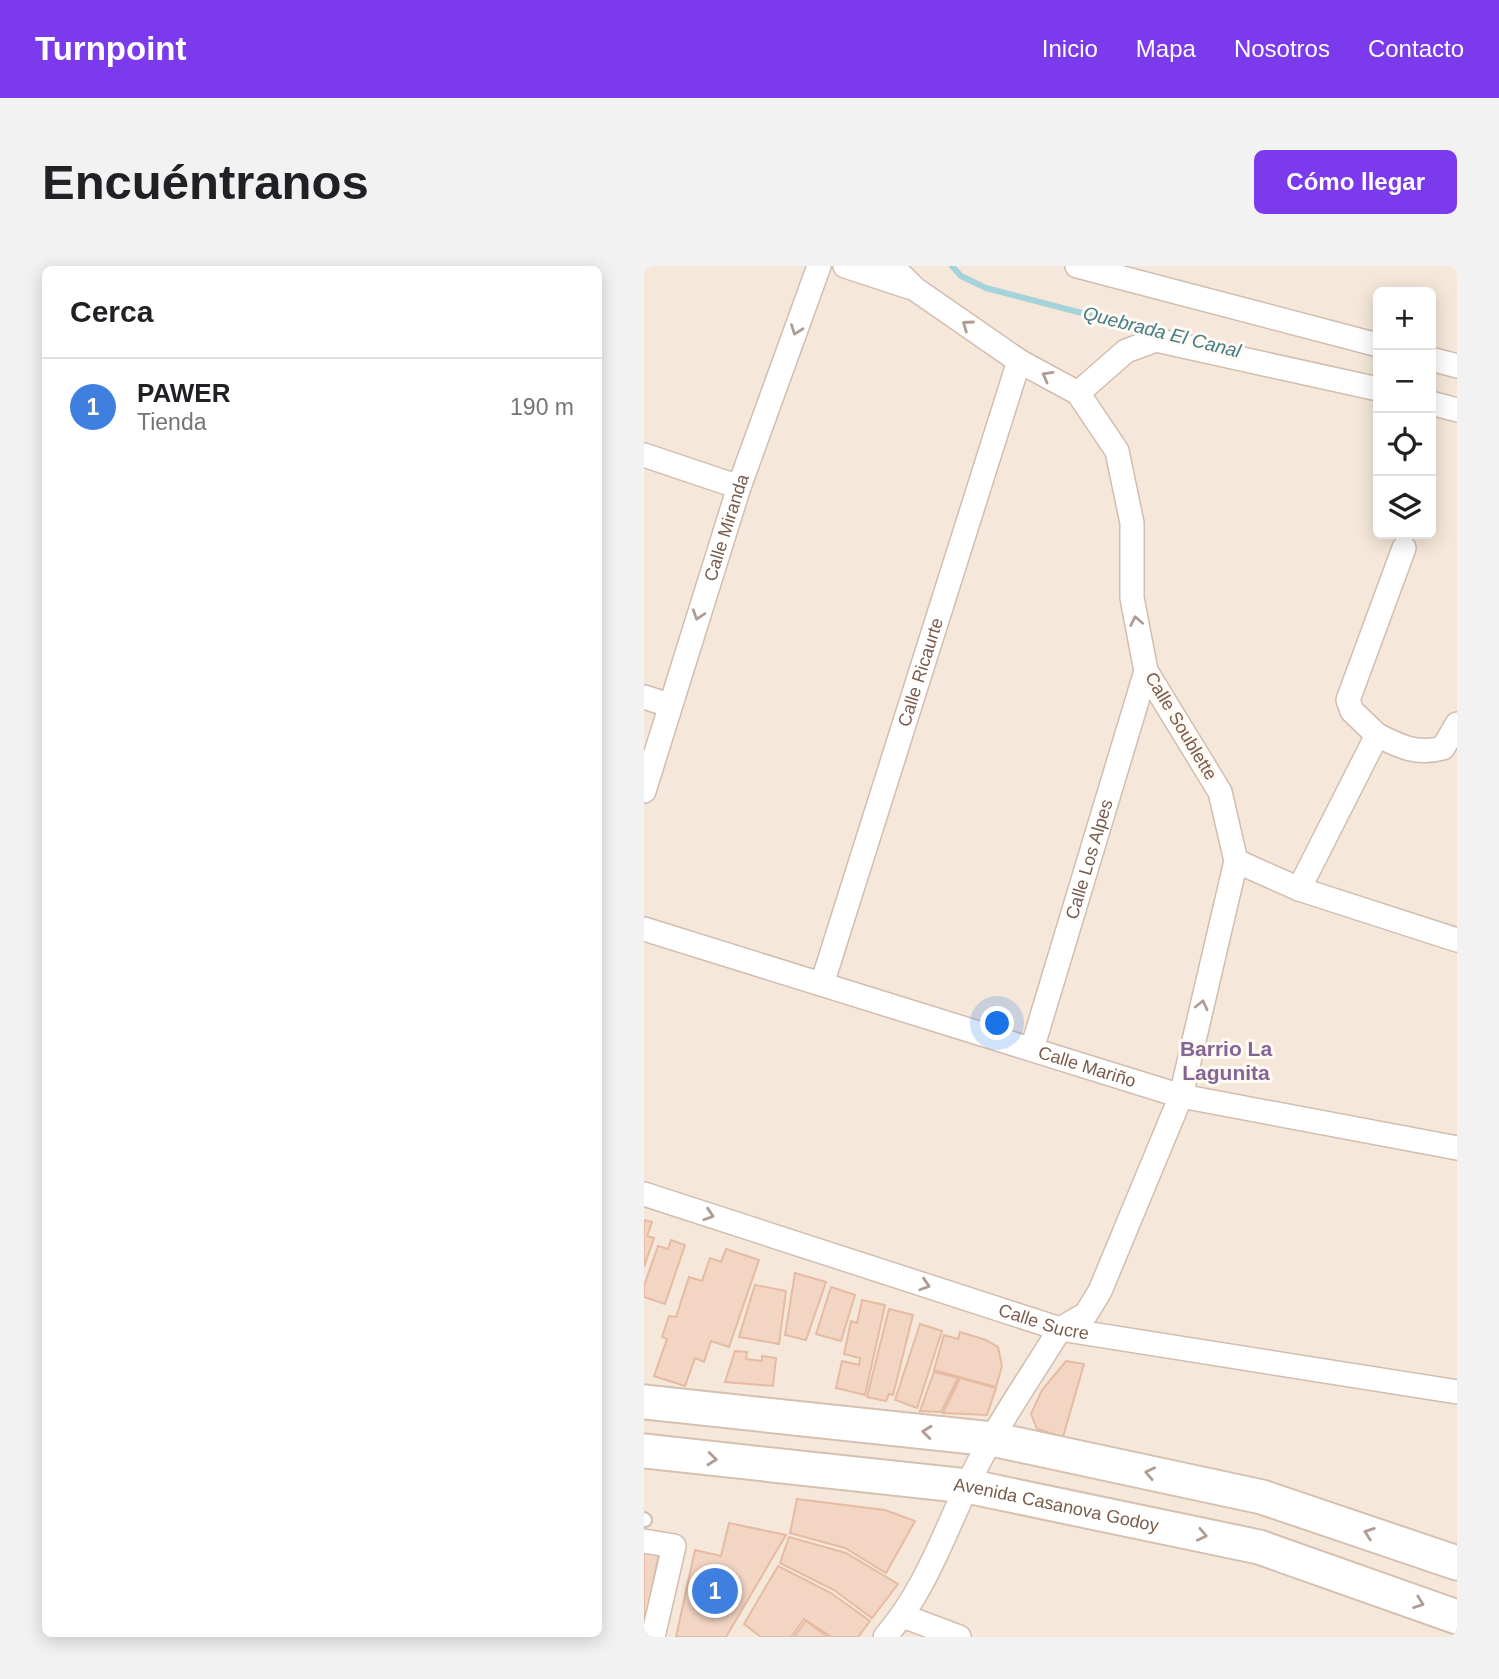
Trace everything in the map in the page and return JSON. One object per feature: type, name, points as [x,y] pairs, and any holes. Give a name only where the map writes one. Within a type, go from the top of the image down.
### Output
[{"type":"street","name":"Calle Miranda","points":[[644,791],[739,487],[819,266]]},
{"type":"street","points":[[845,266],[915,289]]},
{"type":"street","points":[[892,266],[915,289]]},
{"type":"street","points":[[1077,266],[1373,344]]},
{"type":"street","name":"Calle Soublette","points":[[915,289],[1019,361],[1078,393],[1117,451],[1132,523],[1132,598],[1146,671],[1220,792],[1236,862]]},
{"type":"street","points":[[1078,393],[1126,351],[1156,341],[1373,388]]},
{"type":"street","points":[[1436,360],[1457,366]]},
{"type":"street","name":"Calle Ricaurte","points":[[822,984],[1019,361]]},
{"type":"street","points":[[1436,404],[1457,410]]},
{"type":"street","points":[[644,455],[739,487]]},
{"type":"street","points":[[1404,548],[1348,700],[1352,711],[1377,735],[1410,751],[1429,752],[1443,748],[1457,724]]},
{"type":"street","name":"Calle Los Alpes","points":[[1032,1049],[1146,671]]},
{"type":"street","points":[[644,696],[669,705]]},
{"type":"street","points":[[1299,889],[1377,735]]},
{"type":"street","points":[[885,1637],[903,1616],[939,1553],[967,1486],[992,1439],[1060,1329],[1086,1314],[1100,1291],[1181,1096],[1236,862],[1299,889],[1457,940]]},
{"type":"street","name":"Calle Mariño","points":[[644,929],[1181,1096],[1457,1149]]},
{"type":"street","name":"Calle Sucre","points":[[644,1194],[1060,1329],[1457,1392]]},
{"type":"street","points":[[644,1402],[992,1439],[1262,1497],[1457,1563]]},
{"type":"street","name":"Avenida Casanova Godoy","points":[[644,1451],[967,1486],[1259,1546],[1457,1617]]},
{"type":"street","points":[[644,1541],[674,1546],[653,1637]]},
{"type":"street","points":[[903,1616],[959,1637]]},
{"type":"shaded area","points":[[644,266],[1457,266],[1457,1637],[644,1637]]},
{"type":"building","points":[[644,1220],[652,1222],[647,1236],[654,1238],[644,1267]]},
{"type":"building","points":[[671,1240],[685,1245],[665,1304],[644,1297],[644,1286],[658,1246],[668,1249]]},
{"type":"building","points":[[726,1249],[759,1260],[729,1347],[711,1341],[704,1362],[695,1358],[685,1386],[654,1376],[667,1339],[662,1337],[669,1316],[676,1317],[689,1277],[702,1281],[710,1258],[721,1262]]},
{"type":"building","points":[[795,1273],[826,1282],[806,1340],[785,1335]]},
{"type":"building","points":[[755,1285],[786,1291],[779,1344],[739,1337]]},
{"type":"building","points":[[831,1287],[855,1295],[841,1341],[816,1334]]},
{"type":"building","points":[[862,1300],[885,1305],[865,1395],[836,1388],[842,1361],[859,1365],[860,1358],[844,1354],[851,1321],[857,1323]]},
{"type":"building","points":[[889,1309],[913,1315],[893,1395],[889,1394],[886,1401],[867,1397]]},
{"type":"building","points":[[920,1324],[942,1331],[917,1408],[895,1400]]},
{"type":"building","points":[[960,1332],[986,1340],[998,1347],[1002,1366],[996,1387],[934,1370],[944,1335],[958,1339]]},
{"type":"building","points":[[735,1351],[747,1352],[746,1359],[762,1361],[762,1356],[776,1358],[773,1386],[725,1382]]},
{"type":"building","points":[[1066,1361],[1084,1364],[1063,1437],[1037,1429],[1031,1414],[1042,1390]]},
{"type":"building","points":[[934,1372],[958,1378],[941,1412],[920,1411]]},
{"type":"building","points":[[960,1378],[996,1388],[987,1415],[943,1413]]},
{"type":"building","points":[[797,1499],[885,1510],[915,1521],[886,1573],[845,1548],[790,1533]]},
{"type":"building","points":[[729,1523],[786,1535],[726,1637],[676,1637],[695,1550],[721,1556]]},
{"type":"building","points":[[789,1537],[846,1553],[898,1584],[872,1618],[834,1590],[780,1563]]},
{"type":"building","points":[[644,1551],[659,1554],[644,1627]]},
{"type":"building","points":[[778,1566],[831,1593],[870,1621],[858,1637],[832,1637],[804,1619],[791,1637],[761,1637],[744,1624]]},
{"type":"building","points":[[806,1621],[828,1637],[794,1637]]},
{"type":"waterway","name":"Quebrada El Canal","points":[[952,266],[961,276],[986,288],[1155,332]]},
{"type":"place","name":"PAWER","points":[[715,1591]]},
{"type":"district","name":"Barrio La Lagunita","points":[[1226,1060]]}]
